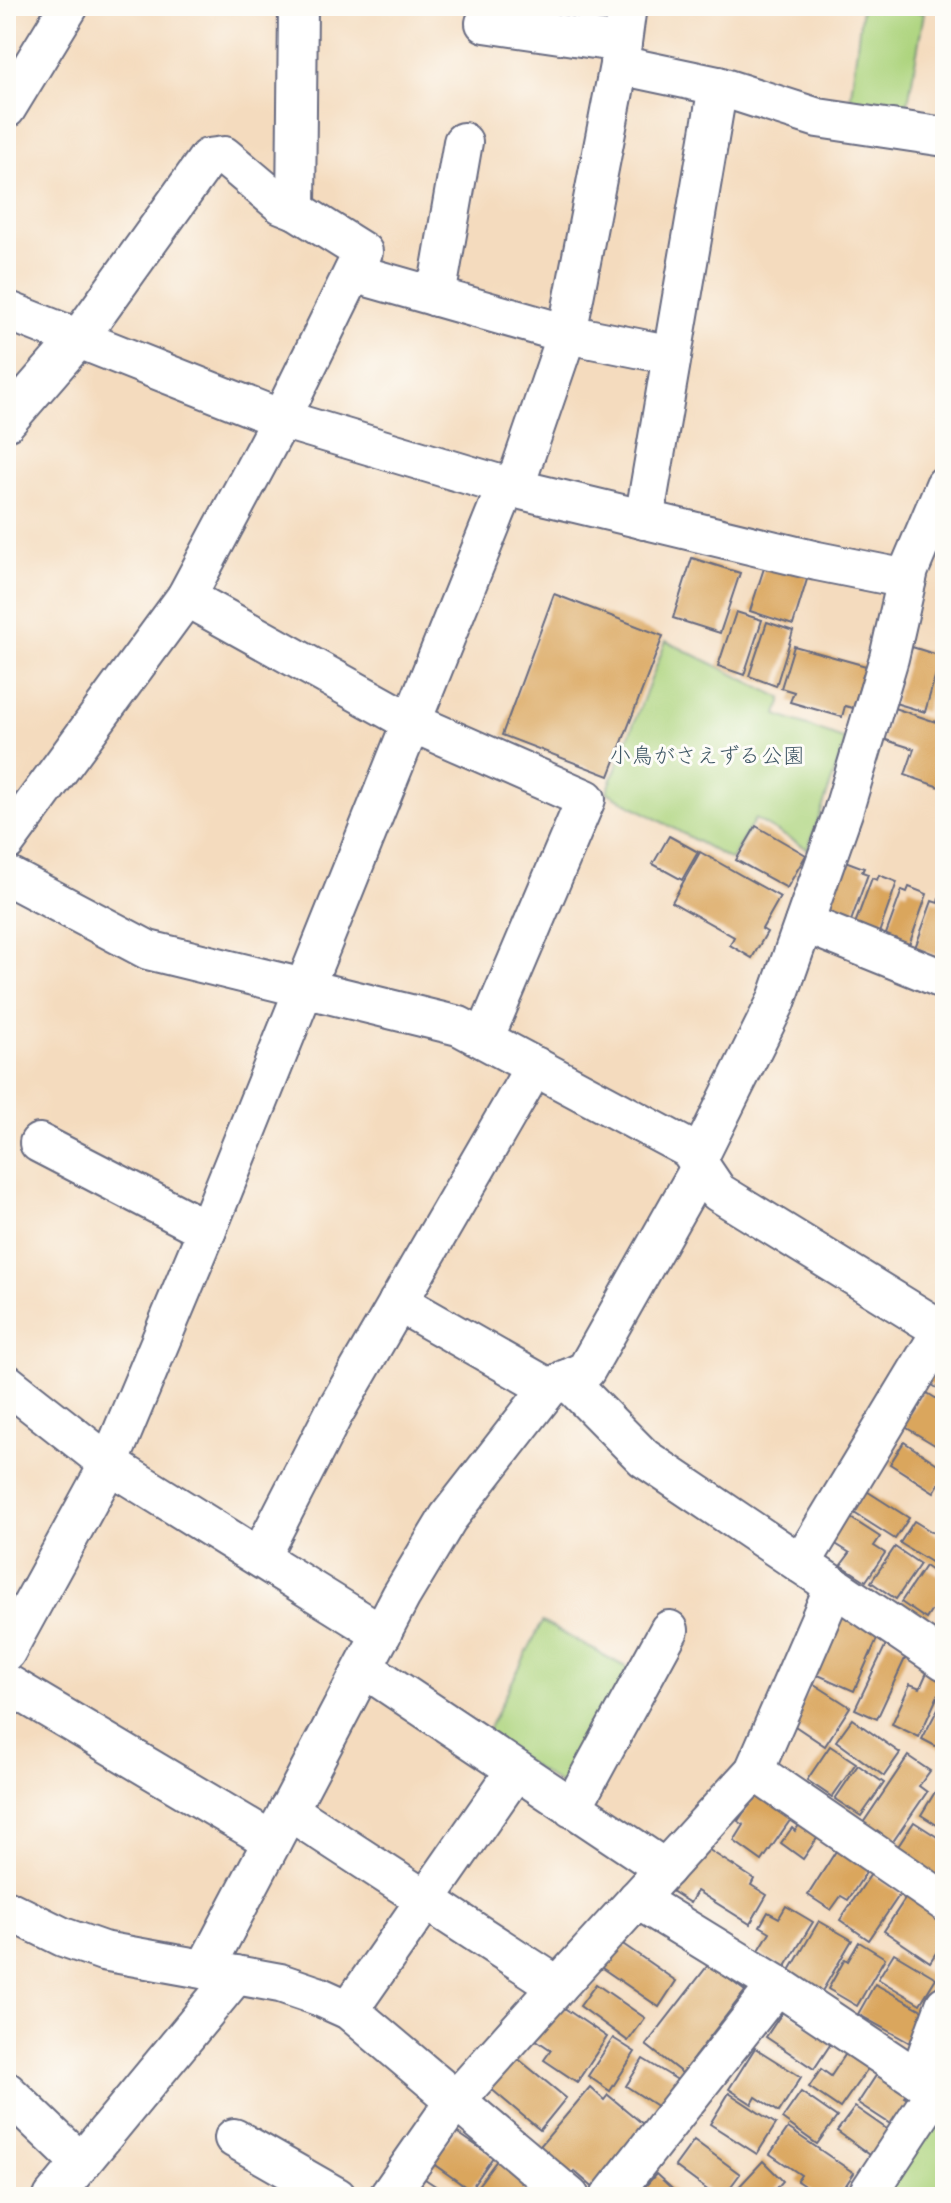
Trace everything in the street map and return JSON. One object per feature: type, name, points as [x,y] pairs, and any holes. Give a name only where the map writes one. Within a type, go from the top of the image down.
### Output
[{"type":"street","points":[[6,109],[69,6]]},
{"type":"street","points":[[296,210],[298,6]]},
{"type":"street","points":[[6,1652],[109,1464],[207,1230],[502,497],[520,471],[567,334],[627,6]]},
{"type":"street","points":[[485,23],[620,54],[818,118],[945,137]]},
{"type":"street","points":[[644,520],[718,86]]},
{"type":"street","points":[[436,297],[463,142]]},
{"type":"street","points":[[6,422],[79,338],[208,158],[224,156],[281,204],[363,252],[281,419],[186,597],[6,842]]},
{"type":"street","points":[[353,273],[567,334],[672,355]]},
{"type":"street","points":[[6,310],[281,419],[509,487],[817,561],[908,574],[945,557]]},
{"type":"street","points":[[53,2197],[220,1972],[280,1826],[401,1596],[448,1518],[557,1384],[586,1370],[699,1163],[776,1002],[843,812],[889,658],[908,574],[945,485]]},
{"type":"street","points":[[186,597],[411,722],[586,799],[484,1039]]},
{"type":"street","points":[[6,875],[148,950],[459,1026],[689,1149],[718,1192],[944,1331],[801,1564]]},
{"type":"street","points":[[804,923],[945,980]]},
{"type":"street","points":[[260,1557],[333,1415],[535,1066]]},
{"type":"street","points":[[39,1143],[207,1230]]},
{"type":"street","points":[[398,1302],[557,1384],[644,1458],[945,1661]]},
{"type":"street","points":[[6,1383],[109,1464],[382,1634]]},
{"type":"street","points":[[388,2197],[455,2101],[754,1771],[834,1587]]},
{"type":"street","points":[[572,1808],[669,1630]]},
{"type":"street","points":[[364,1668],[665,1869]]},
{"type":"street","points":[[6,1683],[426,1899],[558,1986]]},
{"type":"street","points":[[349,2010],[516,1770]]},
{"type":"street","points":[[754,1771],[945,1902]]},
{"type":"street","points":[[637,1899],[777,1985],[933,2087]]},
{"type":"street","points":[[6,1909],[63,1937],[103,1951],[280,1983],[349,2010],[557,2192]]},
{"type":"street","points":[[610,2197],[777,1985]]},
{"type":"street","points":[[866,2197],[933,2087],[945,2005]]},
{"type":"street","points":[[6,2091],[81,2163]]},
{"type":"street","points":[[234,2138],[337,2197]]},
{"type":"green space","points":[[862,6],[924,13],[905,120],[849,111]]},
{"type":"green space","name":"小鳥がさえずる公園","points":[[666,641],[782,698],[777,715],[846,740],[808,849],[755,819],[731,860],[607,792]]},
{"type":"green space","points":[[542,1622],[631,1670],[571,1792],[486,1734]]},
{"type":"green space","points":[[945,2112],[945,2197],[880,2197],[931,2116]]},
{"type":"building","points":[[692,558],[740,573],[720,633],[673,618]]},
{"type":"building","points":[[767,559],[809,573],[793,625],[750,611]]},
{"type":"building","points":[[554,594],[663,636],[609,776],[502,735]]},
{"type":"building","points":[[736,612],[762,620],[744,675],[718,666]]},
{"type":"building","points":[[767,622],[793,631],[776,686],[749,676]]},
{"type":"building","points":[[794,646],[866,666],[853,708],[845,706],[842,717],[790,702],[794,692],[781,688]]},
{"type":"building","points":[[912,647],[941,656],[925,712],[895,703]]},
{"type":"building","points":[[894,708],[945,725],[945,789],[905,775],[914,749],[883,739]]},
{"type":"building","points":[[756,826],[806,855],[787,888],[736,860]]},
{"type":"building","points":[[669,836],[698,852],[682,880],[653,864]]},
{"type":"building","points":[[700,852],[780,897],[762,929],[767,932],[752,958],[730,945],[734,937],[672,902]]},
{"type":"building","points":[[845,861],[864,868],[862,872],[868,874],[851,921],[827,912]]},
{"type":"building","points":[[879,875],[897,882],[879,933],[855,924],[872,878],[877,880]]},
{"type":"building","points":[[909,887],[927,894],[909,945],[885,937],[902,890],[907,892]]},
{"type":"building","points":[[939,898],[945,900],[945,940],[939,956],[915,948],[932,901],[938,903]]},
{"type":"building","points":[[945,1346],[945,1393],[924,1380]]},
{"type":"building","points":[[924,1391],[945,1404],[943,1450],[902,1425]]},
{"type":"building","points":[[904,1442],[945,1469],[934,1492],[890,1464]]},
{"type":"building","points":[[865,1490],[909,1518],[895,1539],[851,1511]]},
{"type":"building","points":[[843,1513],[880,1537],[874,1546],[885,1553],[866,1581],[841,1565],[850,1553],[826,1538]]},
{"type":"building","points":[[914,1521],[945,1540],[945,1571],[900,1543]]},
{"type":"building","points":[[895,1547],[920,1564],[896,1599],[871,1582]]},
{"type":"building","points":[[925,1566],[945,1580],[945,1590],[926,1619],[901,1602]]},
{"type":"building","points":[[836,1611],[881,1630],[854,1691],[809,1671]]},
{"type":"building","points":[[888,1640],[909,1650],[877,1719],[855,1709]]},
{"type":"building","points":[[928,1670],[945,1677],[945,1680],[919,1737],[892,1724],[910,1684],[920,1688]]},
{"type":"building","points":[[814,1684],[850,1707],[825,1746],[789,1722]]},
{"type":"building","points":[[945,1700],[945,1751],[922,1739]]},
{"type":"building","points":[[852,1719],[900,1753],[884,1776],[836,1741]]},
{"type":"building","points":[[830,1746],[856,1763],[832,1797],[807,1780]]},
{"type":"building","points":[[908,1756],[930,1771],[919,1786],[927,1792],[892,1843],[863,1823]]},
{"type":"building","points":[[858,1765],[884,1783],[861,1816],[835,1799]]},
{"type":"building","points":[[937,1789],[945,1794],[945,1830],[921,1815]]},
{"type":"building","points":[[758,1791],[793,1816],[762,1861],[734,1841],[744,1825],[738,1821]]},
{"type":"building","points":[[802,1821],[820,1834],[803,1859],[781,1843],[792,1828],[795,1831]]},
{"type":"building","points":[[914,1822],[945,1842],[945,1882],[895,1851]]},
{"type":"building","points":[[700,1844],[754,1879],[751,1885],[767,1895],[750,1924],[697,1891],[690,1903],[668,1889]]},
{"type":"building","points":[[838,1848],[869,1868],[848,1900],[841,1896],[831,1910],[808,1895]]},
{"type":"building","points":[[871,1874],[900,1894],[869,1940],[840,1920]]},
{"type":"building","points":[[909,1893],[945,1917],[945,1939],[930,1962],[884,1931]]},
{"type":"building","points":[[786,1906],[813,1922],[785,1968],[758,1952],[770,1932],[760,1926],[768,1912],[779,1918]]},
{"type":"building","points":[[819,1921],[852,1940],[821,1993],[788,1974]]},
{"type":"building","points":[[617,1940],[676,1981],[659,2007],[599,1966]]},
{"type":"building","points":[[859,1942],[885,1958],[857,2006],[828,1989]]},
{"type":"building","points":[[894,1953],[936,1978],[920,2004],[878,1979]]},
{"type":"building","points":[[709,1964],[745,1991],[682,2073],[646,2045]]},
{"type":"building","points":[[596,1984],[645,2018],[628,2041],[580,2006]]},
{"type":"building","points":[[875,1984],[927,2013],[910,2043],[858,2014]]},
{"type":"building","points":[[557,2003],[607,2037],[577,2082],[544,2060],[551,2050],[529,2035]]},
{"type":"building","points":[[784,2010],[832,2042],[814,2069],[766,2037]]},
{"type":"building","points":[[613,2038],[635,2052],[610,2091],[588,2076]]},
{"type":"building","points":[[851,2046],[873,2061],[840,2108],[809,2087],[821,2069],[831,2076]]},
{"type":"building","points":[[755,2048],[801,2077],[779,2112],[756,2097],[752,2104],[729,2089]]},
{"type":"building","points":[[516,2057],[566,2098],[540,2130],[490,2088]]},
{"type":"building","points":[[643,2059],[681,2082],[663,2110],[626,2086]]},
{"type":"building","points":[[883,2065],[912,2084],[904,2097],[912,2101],[895,2127],[858,2103]]},
{"type":"building","points":[[590,2087],[604,2100],[608,2095],[649,2129],[596,2190],[574,2171],[568,2179],[535,2152]]},
{"type":"building","points":[[801,2092],[837,2117],[817,2144],[782,2119]]},
{"type":"building","points":[[729,2093],[776,2124],[757,2154],[710,2124]]},
{"type":"building","points":[[855,2107],[891,2132],[873,2157],[837,2131]]},
{"type":"building","points":[[788,2128],[854,2173],[838,2197],[821,2197],[797,2181],[801,2175],[770,2154]]},
{"type":"building","points":[[455,2131],[493,2157],[470,2190],[432,2163]]},
{"type":"building","points":[[694,2140],[740,2174],[723,2197],[717,2197],[675,2166]]},
{"type":"building","points":[[498,2159],[530,2182],[523,2190],[527,2193],[524,2197],[471,2195]]},
{"type":"building","points":[[763,2161],[783,2181],[769,2197],[744,2197],[736,2190]]},
{"type":"building","points":[[656,2174],[681,2197],[636,2197]]},
{"type":"building","points":[[422,2177],[452,2197],[409,2197]]}]
